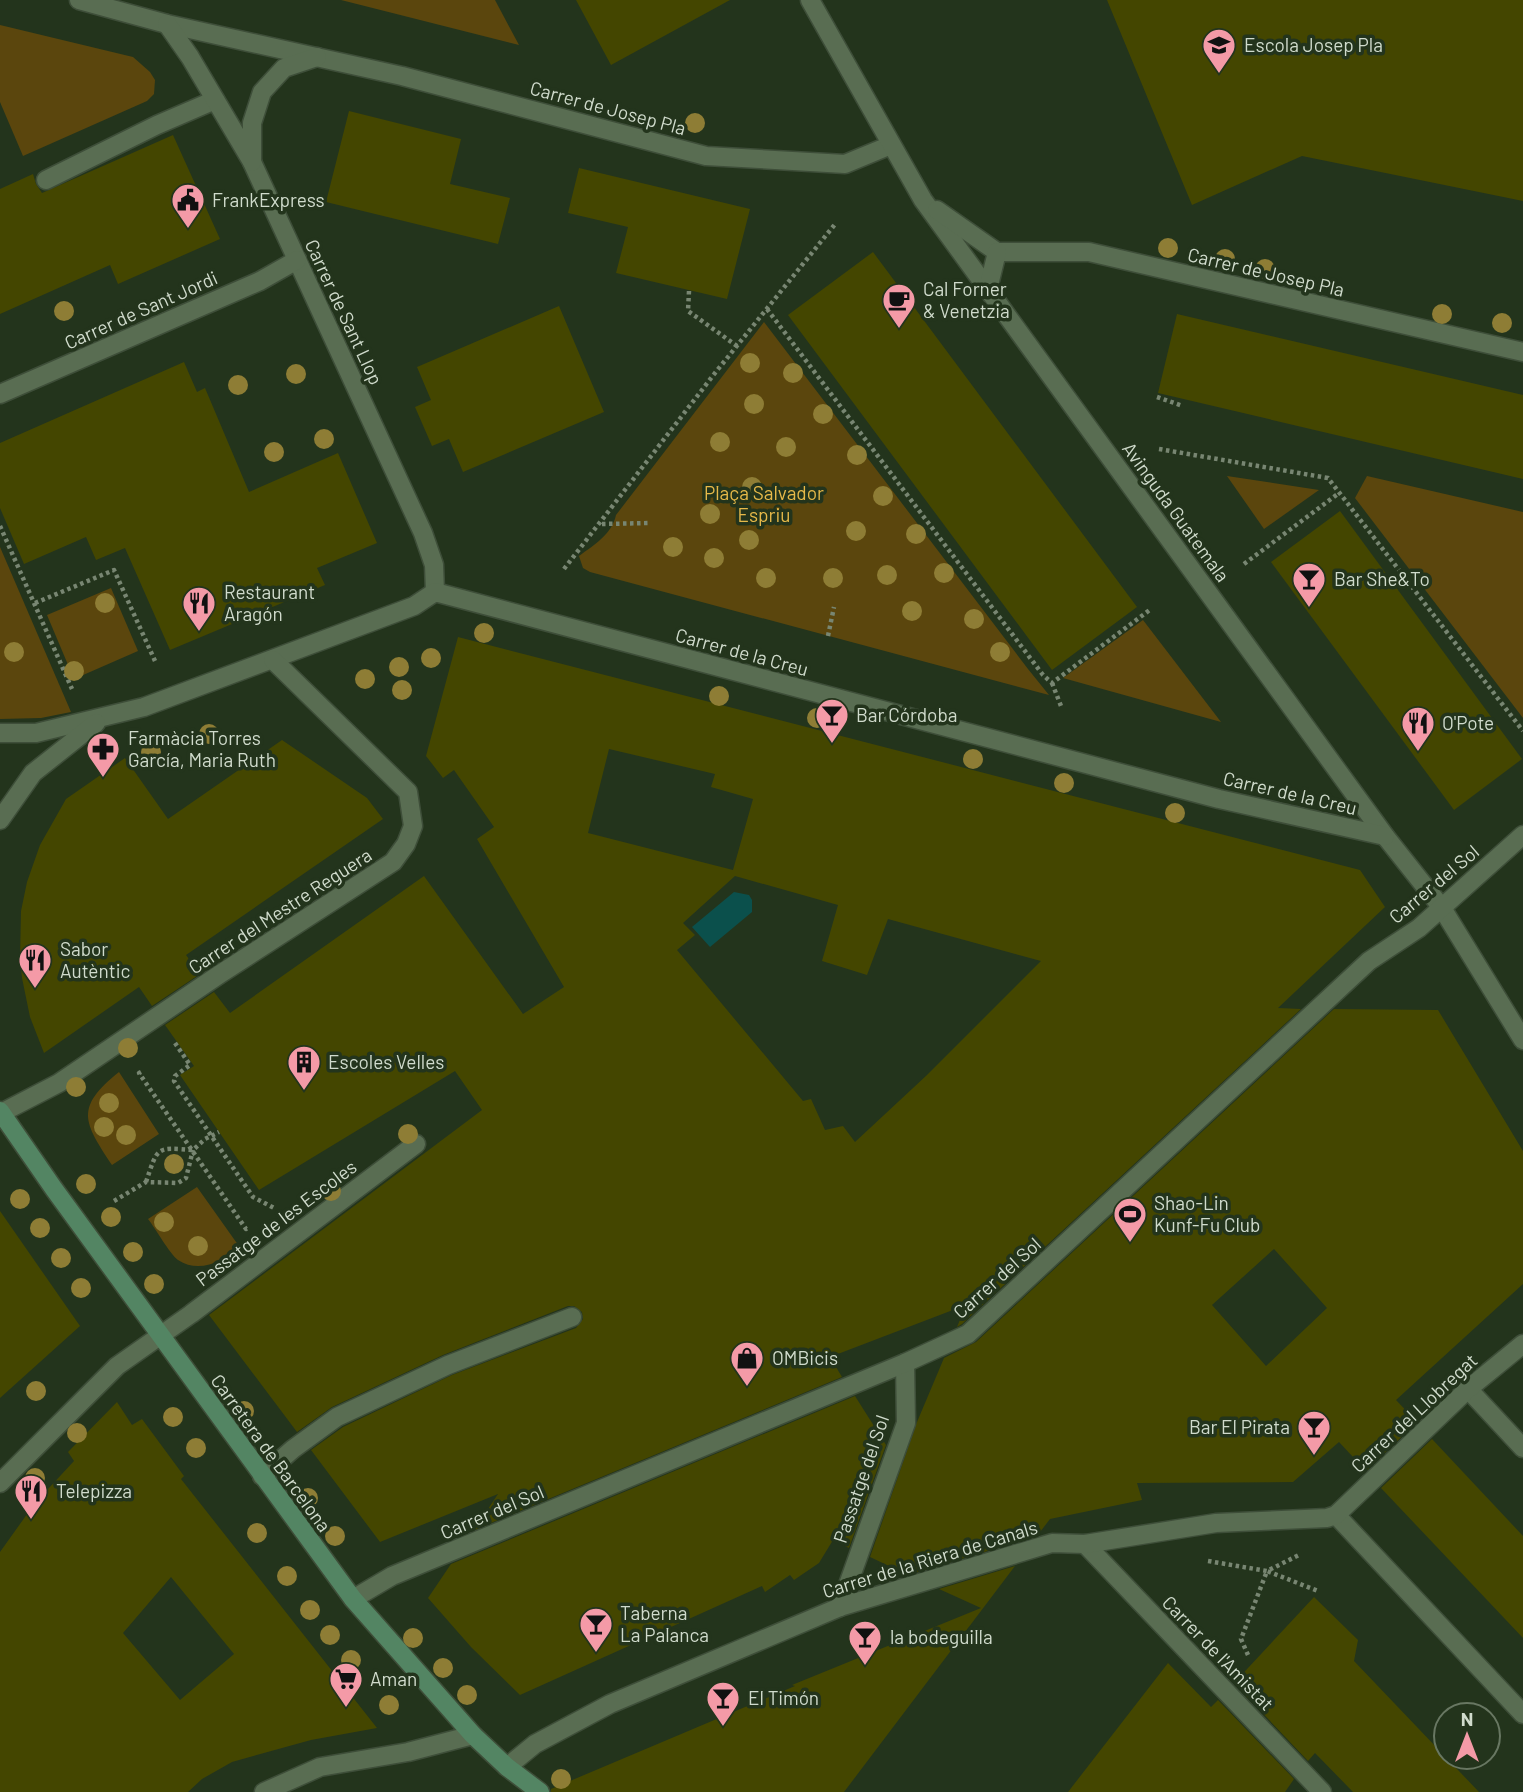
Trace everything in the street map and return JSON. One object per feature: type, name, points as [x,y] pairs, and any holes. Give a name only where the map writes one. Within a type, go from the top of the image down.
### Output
[{"type":"main road","name":"Carretera de Barcelona","points":[[1,1112],[54,1189],[353,1599],[473,1735],[507,1767],[540,1792]]},
{"type":"street","name":"Carrer de Josep Pla","points":[[79,0],[167,24],[402,76],[706,156],[845,164],[891,145]]},
{"type":"street","name":"Avinguda Guatemala","points":[[810,0],[923,200],[1385,836],[1442,908],[1523,1040]]},
{"type":"street","name":"Carrer de Sant Llop","points":[[167,24],[190,57],[252,162],[423,533],[433,565],[435,592]]},
{"type":"street","points":[[252,162],[252,123],[262,92],[284,68],[317,57]]},
{"type":"street","points":[[46,180],[157,125],[215,100]]},
{"type":"street","points":[[923,200],[997,252],[988,289]]},
{"type":"street","name":"Carrer de Josep Pla","points":[[997,252],[1089,252],[1523,352]]},
{"type":"street","name":"Carrer de Sant Jordi","points":[[0,394],[260,281],[297,260]]},
{"type":"street","points":[[0,733],[36,733],[144,707],[414,606],[435,592]]},
{"type":"street","name":"Carrer de la Creu","points":[[435,592],[1219,799],[1385,836]]},
{"type":"street","name":"Carrer del Mestre Reguera","points":[[1,1112],[59,1083],[393,862],[406,844],[413,826],[408,792],[273,660]]},
{"type":"street","points":[[0,820],[33,773],[102,719]]},
{"type":"street","name":"Carrer del Sol","points":[[353,1599],[392,1576],[905,1363],[968,1334],[1369,961],[1419,928],[1523,835]]},
{"type":"street","name":"Passatge de les Escoles","points":[[0,1483],[117,1366],[162,1336],[416,1144]]},
{"type":"street","points":[[262,1476],[337,1417],[448,1365],[572,1317]]},
{"type":"street","name":"Carrer del Llobregat","points":[[1336,1515],[1468,1389],[1523,1344]]},
{"type":"street","name":"Passatge del Sol","points":[[840,1606],[905,1423],[905,1363]]},
{"type":"street","points":[[1468,1389],[1523,1448]]},
{"type":"street","points":[[1336,1515],[1523,1714]]},
{"type":"street","name":"Carrer de la Riera de Canals","points":[[507,1767],[535,1744],[610,1704],[840,1606],[1052,1543],[1085,1544],[1216,1523],[1327,1518],[1336,1515]]},
{"type":"street","name":"Carrer de l'Amistat","points":[[1085,1544],[1322,1792]]},
{"type":"street","points":[[264,1792],[320,1767],[408,1752],[473,1735]]},
{"type":"path","points":[[564,569],[836,223]]},
{"type":"path","points":[[689,290],[688,311],[737,346]]},
{"type":"path","points":[[767,309],[1043,675],[1052,683],[1061,706]]},
{"type":"path","points":[[1157,397],[1184,406]]},
{"type":"path","points":[[1159,449],[1328,478],[1523,731]]},
{"type":"path","points":[[1244,564],[1339,493]]},
{"type":"path","points":[[601,524],[650,523]]},
{"type":"path","points":[[0,526],[74,695]]},
{"type":"path","points":[[35,603],[114,570],[155,661]]},
{"type":"path","points":[[828,636],[834,607]]},
{"type":"path","points":[[1052,683],[1150,609]]},
{"type":"path","points":[[172,1038],[190,1065],[175,1076],[174,1081],[253,1196],[277,1209],[266,1216]]},
{"type":"path","points":[[147,1068],[139,1073],[246,1229],[256,1223]]},
{"type":"path","points":[[114,1200],[146,1182],[178,1183],[186,1178],[193,1150],[219,1132]]},
{"type":"path","points":[[146,1182],[156,1154],[165,1148],[193,1150]]},
{"type":"path","points":[[1248,1655],[1241,1639],[1267,1571],[1318,1591]]},
{"type":"green space","points":[[341,0],[495,0],[519,45]]},
{"type":"green space","points":[[0,25],[133,57],[155,80],[154,94],[147,101],[23,156],[0,102]]},
{"type":"green space","name":"Plaça Salvador Espriu","points":[[764,322],[1049,695],[583,568],[579,556],[611,528],[616,515]]},
{"type":"green space","points":[[1227,476],[1319,490],[1264,529]]},
{"type":"green space","points":[[1367,476],[1523,512],[1523,718],[1355,498]]},
{"type":"green space","points":[[0,547],[71,712],[41,718],[0,719]]},
{"type":"green space","points":[[111,588],[138,651],[74,679],[47,615]]},
{"type":"green space","points":[[1143,620],[1221,722],[1063,678]]},
{"type":"green space","points":[[119,1072],[159,1134],[112,1165],[95,1137],[88,1116],[95,1096]]},
{"type":"green space","points":[[197,1187],[241,1249],[227,1258],[202,1266],[178,1260],[148,1219]]},
{"type":"water","points":[[734,892],[749,895],[752,912],[710,947],[692,927]]},
{"type":"building","points":[[576,0],[730,0],[611,65]]},
{"type":"building","points":[[1107,0],[1523,0],[1523,201],[1302,156],[1192,205]]},
{"type":"building","points":[[349,111],[461,139],[450,184],[510,198],[498,244],[326,202]]},
{"type":"building","points":[[173,135],[220,239],[118,284],[110,265],[0,314],[0,189],[33,174],[42,193]]},
{"type":"building","points":[[579,168],[750,209],[727,299],[616,273],[628,227],[568,213]]},
{"type":"building","points":[[873,252],[1137,607],[1052,670],[788,315]]},
{"type":"building","points":[[559,306],[604,412],[463,472],[449,439],[432,446],[415,407],[431,400],[417,367]]},
{"type":"building","points":[[1177,314],[1523,395],[1523,479],[1158,393]]},
{"type":"building","points":[[184,362],[197,392],[205,388],[249,492],[338,453],[377,543],[317,568],[325,585],[170,650],[125,548],[96,560],[86,537],[24,564],[0,508],[0,443]]},
{"type":"building","points":[[1340,511],[1522,759],[1454,810],[1271,562]]},
{"type":"building","points":[[458,637],[1360,870],[1385,907],[1278,1008],[1301,1009],[962,1324],[957,1327],[966,1305],[830,1357],[842,1377],[474,1530],[498,1494],[380,1542],[311,1450],[343,1427],[452,1375],[576,1328],[583,1319],[582,1312],[574,1306],[568,1306],[443,1355],[332,1407],[297,1432],[209,1315],[482,1110],[455,1071],[259,1190],[180,1075],[194,1066],[165,1025],[214,992],[230,1013],[424,876],[523,1014],[564,987],[477,839],[494,827],[454,770],[443,778],[426,756]],"holes":[[[609,749],[715,774],[711,787],[753,799],[733,870],[588,833]],[[735,876],[838,905],[822,961],[867,975],[888,919],[1041,961],[927,1075],[855,1142],[843,1126],[825,1130],[811,1099],[803,1101],[677,950],[695,935],[683,923]]]},
{"type":"building","points":[[282,740],[367,798],[383,819],[186,955],[200,974],[152,1006],[139,987],[44,1053],[30,1017],[22,978],[21,911],[27,882],[40,845],[66,799],[125,758],[168,819]]},
{"type":"building","points":[[1334,1009],[1438,1010],[1523,1151],[1523,1284],[1396,1400],[1417,1422],[1366,1471],[1339,1442],[1293,1482],[1137,1483],[1142,1500],[1050,1519],[1037,1536],[908,1575],[870,1557],[917,1422],[944,1358],[976,1342]],"holes":[[[1274,1249],[1327,1308],[1266,1366],[1212,1305]]]},
{"type":"building","points":[[0,1211],[80,1326],[0,1398]]},
{"type":"building","points":[[855,1396],[886,1445],[849,1548],[833,1540],[819,1563],[794,1580],[790,1575],[765,1592],[762,1586],[520,1695],[471,1647],[428,1598],[451,1564]]},
{"type":"building","points":[[117,1402],[132,1425],[142,1419],[184,1476],[181,1479],[377,1728],[311,1740],[232,1762],[202,1779],[188,1792],[0,1792],[0,1552],[35,1503],[74,1461],[68,1452]],"holes":[[[171,1577],[234,1654],[180,1700],[123,1633]]]},
{"type":"building","points":[[1432,1439],[1523,1536],[1523,1638],[1381,1488]]},
{"type":"building","points":[[1015,1566],[844,1792],[551,1792],[551,1789],[795,1686],[792,1685],[981,1608],[939,1589]]},
{"type":"building","points":[[1314,1597],[1358,1640],[1354,1661],[1432,1743],[1432,1771],[1459,1771],[1479,1792],[1353,1792],[1315,1753],[1308,1761],[1234,1683]]},
{"type":"building","points":[[1168,1663],[1211,1707],[1218,1700],[1294,1779],[1285,1792],[1068,1792]]},
{"type":"place","name":"Escola Josep Pla","points":[[1219,75]]},
{"type":"place","name":"FrankExpress","points":[[188,230]]},
{"type":"place","name":"Cal Forner & Venetzia","points":[[899,330]]},
{"type":"place","name":"Bar She&To","points":[[1309,609]]},
{"type":"place","name":"Restaurant Aragón","points":[[199,633]]},
{"type":"place","name":"Bar Córdoba","points":[[832,745]]},
{"type":"place","name":"O'Pote","points":[[1418,753]]},
{"type":"place","name":"Farmàcia Torres García, Maria Ruth","points":[[103,779]]},
{"type":"place","name":"Sabor Autèntic","points":[[35,990]]},
{"type":"place","name":"Escoles Velles","points":[[304,1092]]},
{"type":"place","name":"Shao-Lin Kunf-Fu Club","points":[[1130,1244]]},
{"type":"place","name":"OMBicis","points":[[747,1388]]},
{"type":"place","name":"Bar El Pirata","points":[[1314,1457]]},
{"type":"place","name":"Telepizza","points":[[31,1521]]},
{"type":"place","name":"Taberna La Palanca","points":[[596,1654]]},
{"type":"place","name":"la bodeguilla","points":[[865,1667]]},
{"type":"place","name":"Aman","points":[[346,1709]]},
{"type":"place","name":"El Timón","points":[[723,1728]]}]
